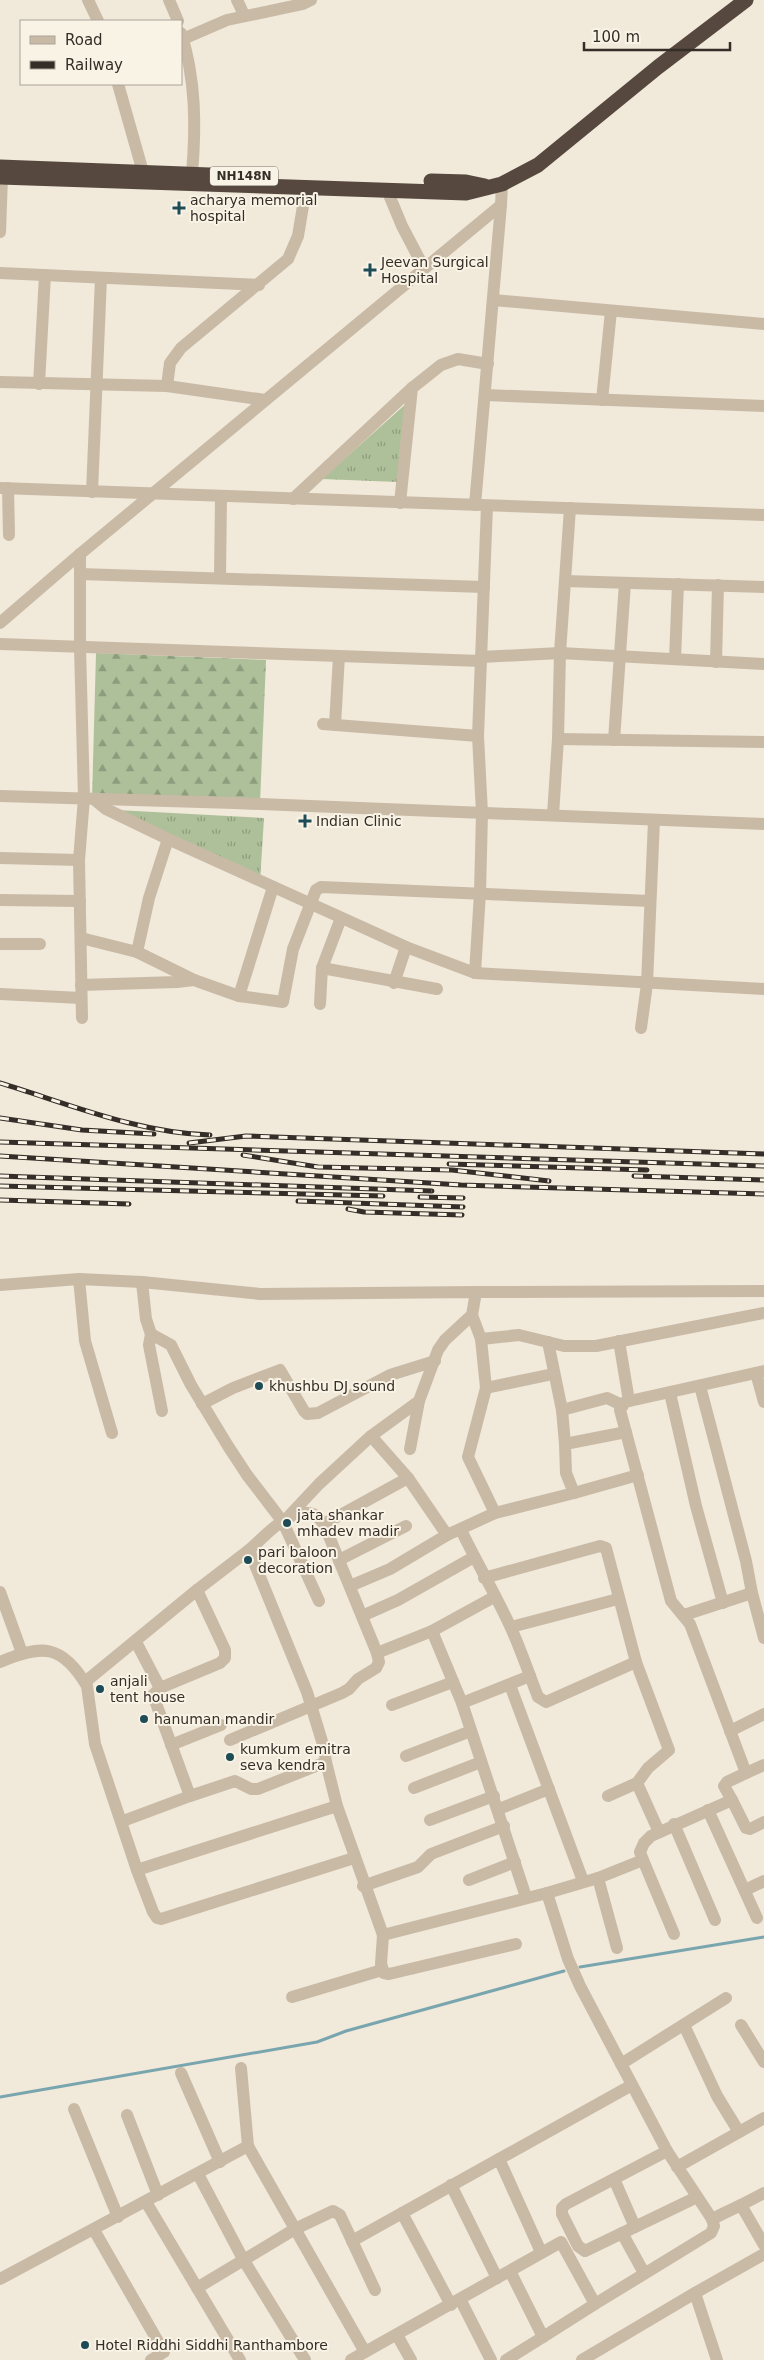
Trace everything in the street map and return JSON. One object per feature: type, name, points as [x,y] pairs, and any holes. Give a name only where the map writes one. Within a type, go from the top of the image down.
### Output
[{"type":"highway","name":"NH148N","points":[[1,174],[306,188],[466,193],[496,185],[538,165],[658,67],[746,0]]},
{"type":"highway","name":"NH148N","points":[[1,174],[143,172],[466,182],[496,185]]},
{"type":"street","points":[[88,0],[98,20]]},
{"type":"street","points":[[169,0],[178,20]]},
{"type":"street","points":[[237,0],[244,16]]},
{"type":"street","points":[[192,174],[196,125],[182,36],[228,20],[303,4],[311,0]]},
{"type":"street","points":[[118,85],[143,172]]},
{"type":"street","points":[[0,232],[1,174]]},
{"type":"street","points":[[475,973],[482,814],[478,736],[484,587],[481,505],[488,364],[501,205],[496,185]]},
{"type":"street","points":[[168,386],[170,363],[181,348],[288,259],[298,236],[306,188]]},
{"type":"street","points":[[386,190],[424,268]]},
{"type":"street","points":[[0,623],[80,554],[501,205]]},
{"type":"street","points":[[0,273],[259,285]]},
{"type":"street","points":[[39,384],[45,275]]},
{"type":"street","points":[[92,492],[101,278]]},
{"type":"street","points":[[493,300],[764,324]]},
{"type":"street","points":[[602,400],[611,310]]},
{"type":"street","points":[[293,499],[412,388],[448,361],[458,359],[488,364]]},
{"type":"street","points":[[0,382],[168,386],[265,400]]},
{"type":"street","points":[[400,503],[412,388]]},
{"type":"street","points":[[486,395],[764,406]]},
{"type":"street","points":[[9,535],[4,488],[764,515]]},
{"type":"street","points":[[220,578],[221,497]]},
{"type":"street","points":[[553,816],[558,739],[560,653],[570,508]]},
{"type":"street","points":[[80,554],[80,647],[89,799],[80,860],[82,1018]]},
{"type":"street","points":[[80,574],[484,587]]},
{"type":"street","points":[[565,581],[764,586]]},
{"type":"street","points":[[614,740],[618,656],[625,583]]},
{"type":"street","points":[[675,659],[678,584]]},
{"type":"street","points":[[716,662],[718,585]]},
{"type":"street","points":[[0,644],[481,659],[560,653],[764,664]]},
{"type":"street","points":[[339,656],[329,725],[478,736]]},
{"type":"street","points":[[558,739],[764,742]]},
{"type":"street","points":[[0,796],[764,824]]},
{"type":"street","points":[[89,799],[168,839],[272,887],[406,947],[475,973],[764,989]]},
{"type":"street","points":[[642,1028],[647,984],[654,820]]},
{"type":"street","points":[[137,952],[149,898],[168,839]]},
{"type":"street","points":[[0,858],[80,860]]},
{"type":"street","points":[[239,996],[272,887]]},
{"type":"street","points":[[80,938],[137,952],[194,980],[239,996],[283,1002],[293,949],[316,890],[321,887],[480,892],[650,902]]},
{"type":"street","points":[[0,900],[80,901]]},
{"type":"street","points":[[320,1004],[322,968],[341,918]]},
{"type":"street","points":[[0,944],[40,944]]},
{"type":"street","points":[[394,982],[406,947]]},
{"type":"street","points":[[322,968],[436,989]]},
{"type":"street","points":[[81,984],[194,980]]},
{"type":"street","points":[[0,994],[81,998]]},
{"type":"street","points":[[79,1279],[85,1341],[112,1433]]},
{"type":"street","points":[[0,1285],[79,1279],[142,1282],[260,1294],[764,1291]]},
{"type":"street","points":[[142,1282],[146,1319],[151,1334],[149,1346],[162,1411]]},
{"type":"street","points":[[476,1292],[472,1315],[481,1339],[486,1388],[468,1457],[495,1513]]},
{"type":"street","points":[[481,1339],[519,1335],[576,1347],[619,1341],[764,1313]]},
{"type":"street","points":[[410,1449],[419,1402],[438,1350],[445,1340],[472,1315]]},
{"type":"street","points":[[151,1334],[171,1345],[202,1404],[247,1475],[286,1519],[319,1601]]},
{"type":"street","points":[[619,1341],[625,1403],[620,1410],[671,1601],[690,1624],[746,1773]]},
{"type":"street","points":[[548,1342],[553,1374],[562,1410],[566,1473],[574,1493]]},
{"type":"street","points":[[202,1404],[233,1388],[280,1370],[304,1411],[307,1414],[318,1413],[390,1375],[435,1361]]},
{"type":"street","points":[[562,1410],[607,1398],[625,1403],[760,1372],[764,1402]]},
{"type":"street","points":[[486,1388],[553,1374]]},
{"type":"street","points":[[700,1386],[746,1561],[752,1593],[760,1607],[764,1638]]},
{"type":"street","points":[[670,1392],[696,1506],[723,1603]]},
{"type":"street","points":[[85,1682],[286,1519],[319,1484],[371,1436],[419,1402]]},
{"type":"street","points":[[565,1444],[626,1432]]},
{"type":"street","points":[[371,1436],[408,1478],[447,1535]]},
{"type":"street","points":[[350,1586],[396,1566],[447,1535],[462,1530],[495,1513],[638,1475]]},
{"type":"street","points":[[324,1524],[408,1478]]},
{"type":"street","points":[[230,1740],[349,1689],[358,1678],[376,1668],[378,1662],[377,1653],[324,1524],[311,1513],[286,1519]]},
{"type":"street","points":[[339,1560],[406,1526]]},
{"type":"street","points":[[462,1530],[484,1578],[510,1627],[538,1697],[542,1702],[546,1702],[636,1662]]},
{"type":"street","points":[[484,1578],[600,1546],[606,1548],[636,1662],[669,1750],[648,1768],[637,1783],[608,1796]]},
{"type":"street","points":[[249,1550],[307,1692],[322,1741],[337,1806],[363,1886],[382,1936],[382,1970]]},
{"type":"street","points":[[362,1616],[406,1595],[474,1557]]},
{"type":"street","points":[[190,1796],[153,1695],[160,1688],[220,1663],[225,1658],[225,1650],[197,1590]]},
{"type":"street","points":[[0,1592],[22,1652]]},
{"type":"street","points":[[684,1615],[752,1593]]},
{"type":"street","points":[[377,1653],[432,1631],[494,1597]]},
{"type":"street","points":[[510,1627],[618,1599]]},
{"type":"street","points":[[432,1631],[462,1703],[481,1762],[499,1809],[526,1897]]},
{"type":"street","points":[[136,1642],[160,1688]]},
{"type":"street","points":[[0,1662],[22,1652],[50,1650],[58,1652],[85,1682],[95,1744],[137,1870],[157,1918],[162,1919],[354,1858]]},
{"type":"street","points":[[462,1703],[530,1676]]},
{"type":"street","points":[[392,1705],[453,1682]]},
{"type":"street","points":[[510,1685],[550,1788],[583,1881]]},
{"type":"street","points":[[730,1731],[764,1714]]},
{"type":"street","points":[[171,1745],[221,1725]]},
{"type":"street","points":[[406,1756],[471,1731]]},
{"type":"street","points":[[122,1821],[235,1781],[251,1789],[258,1789],[326,1762]]},
{"type":"street","points":[[414,1788],[481,1762]]},
{"type":"street","points":[[764,1765],[726,1782],[724,1786],[746,1828],[764,1822]]},
{"type":"street","points":[[637,1783],[659,1832]]},
{"type":"street","points":[[499,1809],[550,1788]]},
{"type":"street","points":[[430,1820],[494,1796]]},
{"type":"street","points":[[674,1934],[640,1852],[644,1843],[659,1832],[732,1800]]},
{"type":"street","points":[[137,1870],[337,1806]]},
{"type":"street","points":[[708,1810],[757,1918]]},
{"type":"street","points":[[674,1824],[715,1920]]},
{"type":"street","points":[[363,1886],[418,1867],[431,1854],[504,1826]]},
{"type":"street","points":[[382,1936],[547,1893],[598,1878],[642,1860]]},
{"type":"street","points":[[469,1880],[515,1862]]},
{"type":"street","points":[[598,1878],[618,1948]]},
{"type":"street","points":[[745,1890],[764,1880]]},
{"type":"street","points":[[506,2360],[711,2233],[714,2226],[712,2219],[667,2151],[568,1959],[547,1893]]},
{"type":"street","points":[[292,1997],[382,1970],[389,1974],[516,1944]]},
{"type":"street","points":[[621,2064],[726,1998]]},
{"type":"street","points":[[684,2025],[717,2096],[738,2132]]},
{"type":"street","points":[[742,2026],[764,2062]]},
{"type":"street","points":[[241,2068],[248,2146],[365,2352]]},
{"type":"street","points":[[181,2073],[220,2162]]},
{"type":"street","points":[[352,2241],[632,2085]]},
{"type":"street","points":[[74,2109],[118,2217]]},
{"type":"street","points":[[126,2115],[158,2195]]},
{"type":"street","points":[[676,2167],[764,2118]]},
{"type":"street","points":[[0,2279],[248,2146]]},
{"type":"street","points":[[595,2304],[567,2238],[562,2208],[566,2204],[667,2151]]},
{"type":"street","points":[[499,2159],[542,2252]]},
{"type":"street","points":[[198,2174],[243,2259],[305,2360]]},
{"type":"street","points":[[614,2179],[636,2227]]},
{"type":"street","points":[[452,2185],[497,2278]]},
{"type":"street","points":[[712,2219],[764,2193]]},
{"type":"street","points":[[567,2238],[584,2251],[697,2197]]},
{"type":"street","points":[[146,2202],[240,2360]]},
{"type":"street","points":[[741,2205],[764,2245]]},
{"type":"street","points":[[197,2288],[295,2229],[333,2211],[340,2215],[375,2290]]},
{"type":"street","points":[[402,2213],[491,2360]]},
{"type":"street","points":[[94,2230],[167,2356],[151,2360]]},
{"type":"street","points":[[622,2233],[644,2273]]},
{"type":"street","points":[[351,2360],[567,2238]]},
{"type":"street","points":[[582,2360],[600,2356],[695,2293],[764,2254]]},
{"type":"street","points":[[510,2271],[543,2337]]},
{"type":"street","points":[[695,2293],[717,2360]]},
{"type":"street","points":[[397,2335],[411,2360]]},
{"type":"green space","points":[[408,402],[398,482],[322,479]]},
{"type":"green space","points":[[96,653],[266,660],[260,803],[92,800]]},
{"type":"green space","points":[[98,809],[264,818],[260,882]]},
{"type":"waterway","points":[[580,1967],[764,1937]]},
{"type":"waterway","points":[[0,2097],[317,2042],[346,2031],[564,1971]]},
{"type":"railway","points":[[0,1083],[130,1123],[183,1133],[210,1135]]},
{"type":"railway","points":[[0,1118],[82,1130],[154,1134]]},
{"type":"railway","points":[[189,1143],[246,1136],[764,1154]]},
{"type":"railway","points":[[0,1142],[764,1166]]},
{"type":"railway","points":[[243,1155],[318,1167],[452,1170],[549,1181]]},
{"type":"railway","points":[[0,1156],[461,1185],[764,1194]]},
{"type":"railway","points":[[449,1164],[647,1170]]},
{"type":"railway","points":[[0,1176],[432,1191]]},
{"type":"railway","points":[[634,1176],[764,1180]]},
{"type":"railway","points":[[0,1186],[383,1196]]},
{"type":"railway","points":[[420,1197],[463,1198]]},
{"type":"railway","points":[[0,1200],[129,1204]]},
{"type":"railway","points":[[298,1201],[463,1207]]},
{"type":"railway","points":[[348,1209],[364,1212],[462,1215]]},
{"type":"place","name":"acharya memorial hospital","points":[[179,208]]},
{"type":"place","name":"Jeevan Surgical Hospital","points":[[370,270]]},
{"type":"place","name":"Indian Clinic","points":[[305,821]]},
{"type":"place","name":"khushbu DJ sound","points":[[259,1386]]},
{"type":"place","name":"jata shankar mhadev madir","points":[[287,1523]]},
{"type":"place","name":"pari baloon decoration","points":[[248,1560]]},
{"type":"place","name":"anjali tent house","points":[[100,1689]]},
{"type":"place","name":"hanuman mandir","points":[[144,1719]]},
{"type":"place","name":"kumkum emitra seva kendra","points":[[230,1757]]},
{"type":"place","name":"Hotel Riddhi Siddhi Ranthambore","points":[[85,2345]]}]
